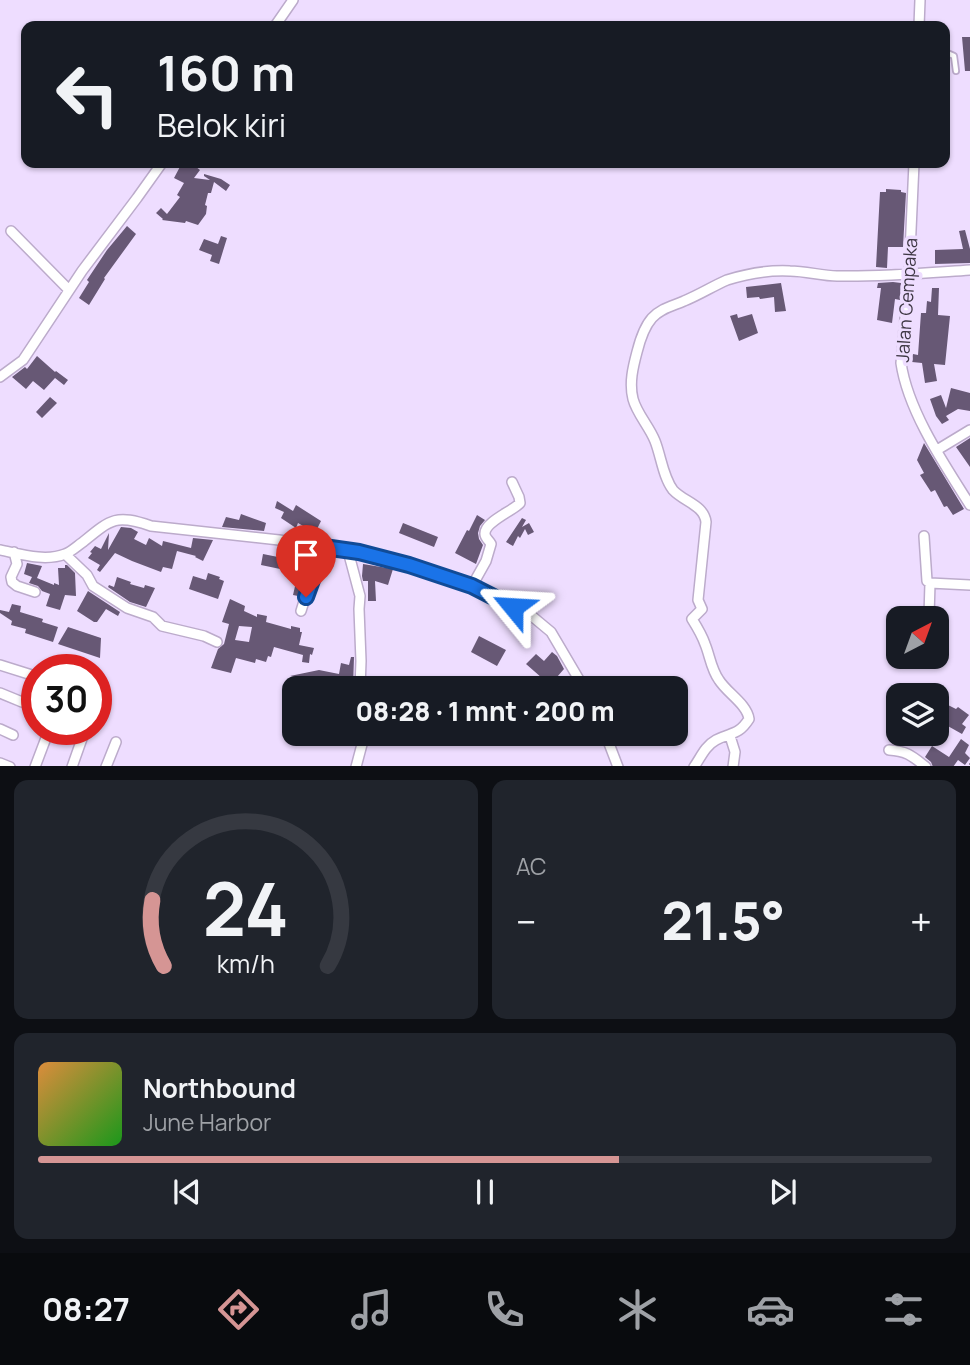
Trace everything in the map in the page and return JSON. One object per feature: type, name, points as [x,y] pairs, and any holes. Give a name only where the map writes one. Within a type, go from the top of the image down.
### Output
[{"type":"street","points":[[278,21],[293,0]]},
{"type":"street","points":[[919,21],[920,0]]},
{"type":"street","points":[[0,377],[23,360],[91,257],[158,168]]},
{"type":"street","name":"Jalan Cempaka","points":[[914,168],[901,363],[903,376],[910,397],[937,450],[970,505]]},
{"type":"street","points":[[11,231],[69,290]]},
{"type":"street","points":[[695,766],[711,743],[730,736],[749,719],[747,711],[718,679],[706,645],[692,619],[702,610],[698,600],[705,516],[703,511],[671,487],[654,439],[632,396],[634,365],[648,322],[667,307],[725,281],[754,274],[791,271],[908,280],[970,270]]},
{"type":"street","points":[[937,450],[970,430]]},
{"type":"street","points":[[472,586],[486,561],[491,544],[485,532],[496,519],[520,503],[512,482]]},
{"type":"street","points":[[0,550],[15,556],[47,558],[65,554],[104,525],[123,518],[151,526],[359,552],[472,586],[533,617],[551,632],[577,676]]},
{"type":"street","points":[[924,536],[926,580],[930,583],[970,585]]},
{"type":"street","points":[[301,611],[324,547]]},
{"type":"street","points":[[348,551],[360,596],[360,676]]},
{"type":"street","points":[[65,554],[87,575],[93,586],[127,608],[152,617],[160,625],[217,642]]},
{"type":"street","points":[[15,556],[16,567],[12,582],[35,592]]},
{"type":"street","points":[[929,606],[930,583]]},
{"type":"street","points":[[0,665],[21,672]]},
{"type":"street","points":[[0,693],[21,702]]},
{"type":"street","points":[[0,730],[13,735]]},
{"type":"street","points":[[730,736],[735,752],[733,766]]},
{"type":"street","points":[[106,766],[116,741]]},
{"type":"street","points":[[35,766],[43,745]]},
{"type":"street","points":[[72,766],[80,745]]},
{"type":"street","points":[[356,766],[361,746]]},
{"type":"street","points":[[610,746],[618,766]]},
{"type":"street","points":[[889,750],[906,752],[926,766]]},
{"type":"street","points":[[0,763],[10,766]]},
{"type":"lane","points":[[950,54],[954,56],[956,71]]},
{"type":"building","points":[[962,37],[970,37],[970,71],[965,71]]},
{"type":"building","points":[[179,168],[197,168],[200,170],[194,178],[210,180],[204,174],[230,185],[226,191],[214,182],[205,205],[206,214],[198,225],[186,221],[162,220],[156,213],[161,208],[167,214],[180,197],[177,195],[184,183],[174,178]]},
{"type":"building","points":[[886,189],[906,193],[903,247],[888,247],[887,268],[876,267],[880,192],[886,192]]},
{"type":"building","points":[[127,226],[136,234],[104,278],[89,305],[79,298],[89,282],[87,280]]},
{"type":"building","points":[[965,230],[970,263],[935,264],[935,250],[963,249],[959,231]]},
{"type":"building","points":[[221,236],[227,238],[219,264],[210,261],[212,255],[199,250],[204,239],[218,244]]},
{"type":"building","points":[[781,283],[786,311],[775,312],[774,297],[747,298],[746,287]]},
{"type":"building","points":[[878,283],[901,283],[900,300],[895,299],[892,323],[877,320],[881,288],[877,288]]},
{"type":"building","points":[[932,288],[939,288],[938,315],[950,316],[945,365],[934,364],[937,381],[925,383],[922,363],[912,362],[913,354],[918,355],[921,313],[926,313],[927,301],[931,302]]},
{"type":"building","points":[[737,314],[738,318],[752,314],[758,333],[739,341],[730,316]]},
{"type":"building","points":[[37,356],[68,380],[64,385],[55,378],[44,390],[33,381],[26,389],[12,377],[25,367],[27,369]]},
{"type":"building","points":[[951,388],[970,393],[970,411],[958,409],[946,416],[949,420],[942,424],[930,399],[941,395],[946,408]]},
{"type":"building","points":[[50,397],[57,403],[42,418],[36,412]]},
{"type":"building","points":[[970,438],[970,467],[956,447]]},
{"type":"building","points":[[924,443],[964,509],[953,515],[947,506],[944,507],[935,490],[931,492],[920,475],[924,473],[917,460]]},
{"type":"building","points":[[277,501],[293,511],[296,505],[321,521],[315,533],[298,523],[296,528],[281,518],[284,512],[275,508]]},
{"type":"building","points":[[241,514],[266,523],[264,531],[222,527],[226,517],[239,520]]},
{"type":"building","points":[[477,515],[485,520],[478,533],[483,545],[476,564],[455,553]]},
{"type":"building","points":[[522,518],[526,520],[522,527],[529,523],[534,532],[528,535],[525,529],[513,546],[506,542]]},
{"type":"building","points":[[403,523],[438,537],[434,547],[399,533]]},
{"type":"building","points":[[121,527],[138,532],[134,539],[146,545],[149,538],[162,546],[163,541],[191,548],[193,538],[213,540],[203,561],[196,556],[177,551],[172,569],[163,567],[161,572],[115,553],[100,572],[97,570],[100,565],[88,558],[92,553],[90,552],[95,546],[101,549],[109,533],[108,550]]},
{"type":"building","points":[[281,547],[290,549],[285,570],[261,565],[263,554],[278,557]]},
{"type":"building","points":[[302,556],[312,558],[298,596],[293,595]]},
{"type":"building","points":[[27,563],[42,566],[37,578],[54,585],[59,585],[58,568],[65,568],[67,565],[75,573],[76,596],[65,595],[60,610],[46,606],[50,594],[29,583],[32,577],[24,574]]},
{"type":"building","points":[[363,564],[393,569],[388,585],[375,581],[376,601],[368,601],[368,581],[363,581]]},
{"type":"building","points":[[208,573],[224,581],[218,599],[189,589],[193,576],[206,580]]},
{"type":"building","points":[[117,577],[131,582],[130,584],[155,588],[146,607],[130,602],[108,587],[114,587]]},
{"type":"building","points":[[88,591],[120,612],[118,616],[106,609],[97,622],[94,622],[77,611]]},
{"type":"building","points":[[230,599],[245,606],[244,611],[257,617],[257,614],[267,616],[266,622],[291,629],[291,626],[300,628],[302,632],[299,645],[314,648],[309,663],[302,662],[303,655],[274,647],[266,662],[256,659],[255,663],[236,658],[231,673],[211,668],[218,649],[224,644],[229,624],[222,622]],"holes":[[[239,626],[252,627],[249,642],[235,640]]]},
{"type":"building","points":[[12,604],[21,606],[20,612],[58,627],[53,642],[25,633],[26,629],[11,625],[12,621],[0,613],[0,610],[9,612]]},
{"type":"building","points":[[68,627],[101,638],[100,654],[88,654],[58,644]]},
{"type":"building","points":[[479,636],[506,650],[497,666],[471,652]]},
{"type":"building","points":[[552,652],[564,669],[558,676],[540,676],[526,664],[536,654],[544,661]]},
{"type":"building","points":[[351,657],[354,657],[353,676],[290,676],[319,670],[339,674],[341,663],[349,665]]},
{"type":"building","points":[[949,706],[956,709],[958,707],[969,715],[962,724],[966,727],[962,734],[949,727]]},
{"type":"building","points":[[961,739],[969,745],[965,753],[970,758],[965,765],[958,760],[954,766],[933,766],[925,757],[932,746],[949,757]]},
{"type":"route","points":[[306,597],[324,547],[359,552],[409,565],[472,586],[513,607]]}]
